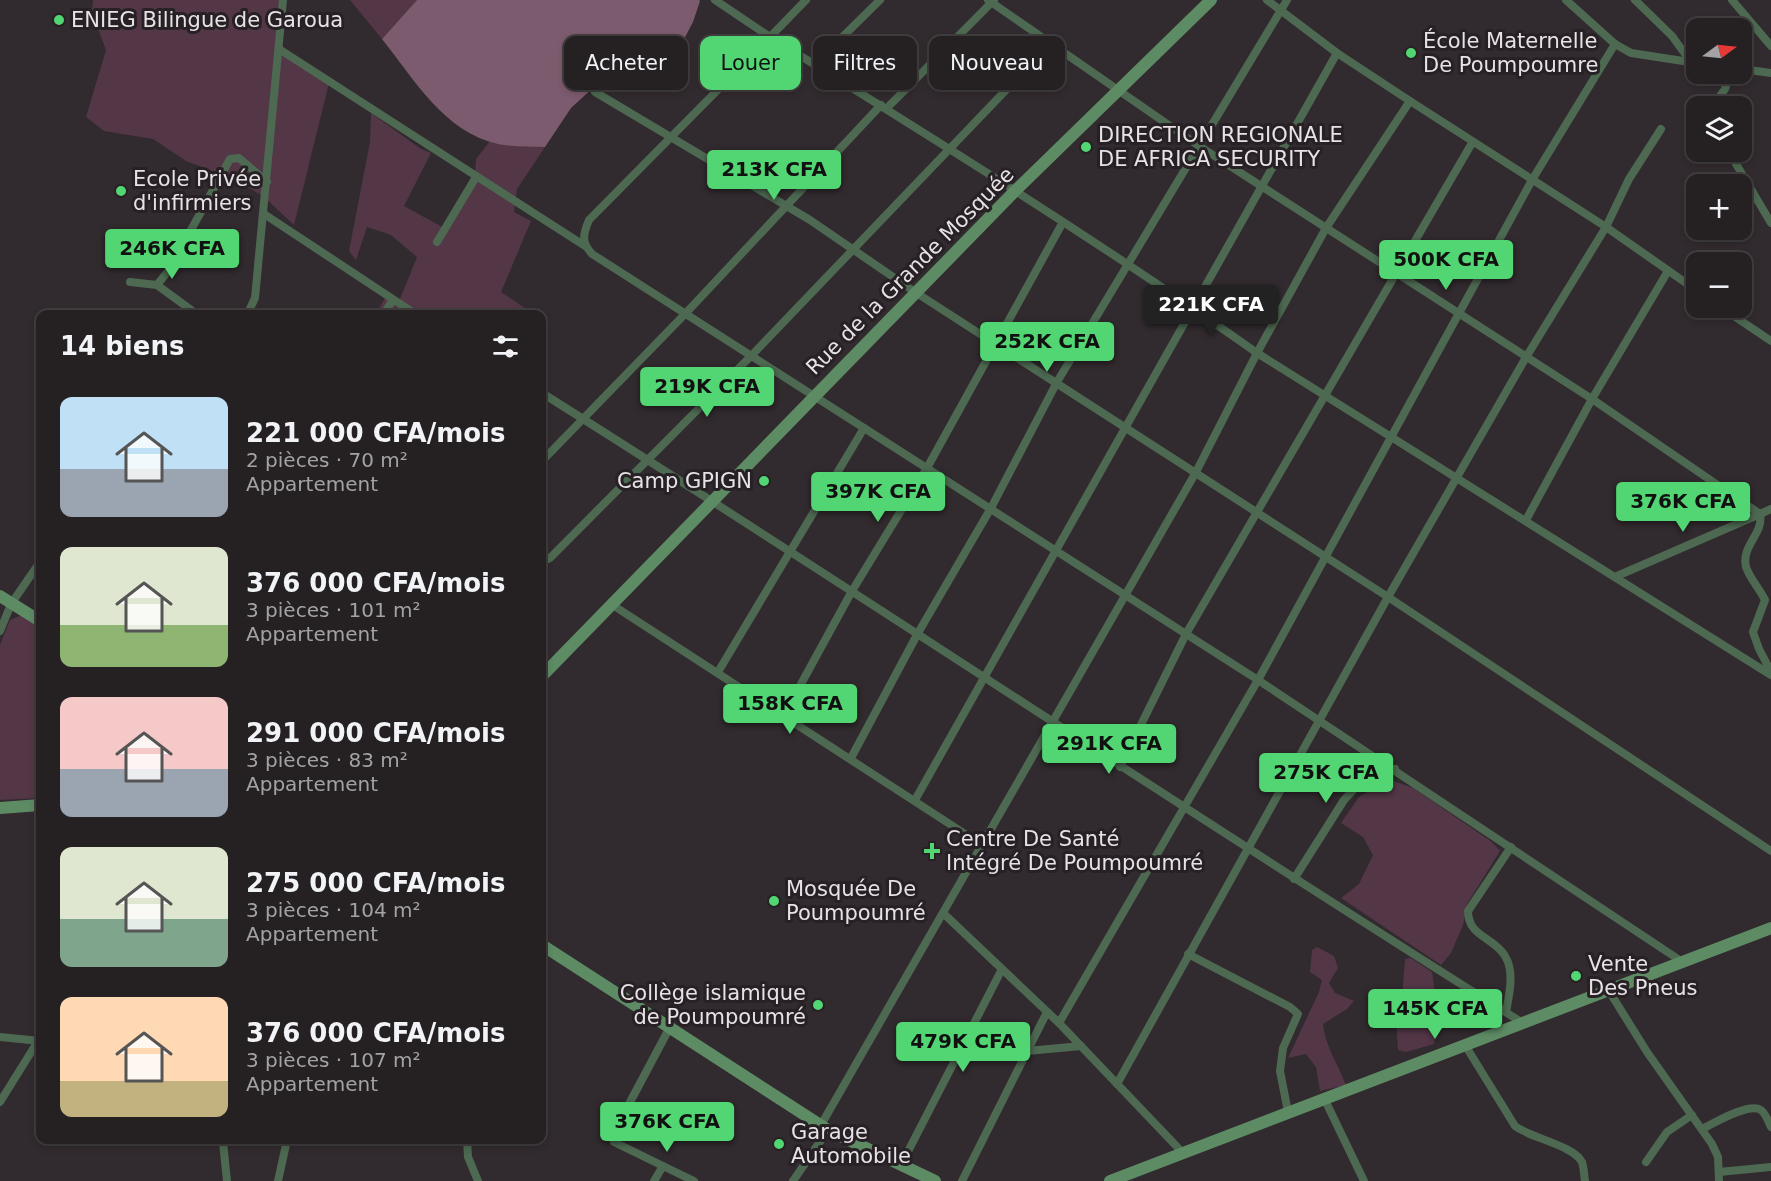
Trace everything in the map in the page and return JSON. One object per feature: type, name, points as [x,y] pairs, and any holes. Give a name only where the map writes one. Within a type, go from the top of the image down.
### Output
[{"type":"street","points":[[252,310],[284,0]]},
{"type":"street","points":[[714,0],[768,36]]},
{"type":"street","points":[[771,36],[806,0]]},
{"type":"street","points":[[843,36],[879,0]]},
{"type":"street","name":"Rue de la Grande Mosquée","points":[[546,672],[915,292],[1211,0]]},
{"type":"street","points":[[1267,0],[1336,53],[1472,143],[1606,227],[1686,283]]},
{"type":"street","points":[[851,758],[918,633],[991,508],[1057,382],[1287,0]]},
{"type":"street","points":[[1566,0],[1615,44],[1631,53],[1686,61]]},
{"type":"street","points":[[1635,0],[1686,53]]},
{"type":"street","points":[[1732,0],[1768,34],[1771,46]]},
{"type":"street","points":[[546,457],[787,206],[991,1],[1041,36]]},
{"type":"street","points":[[1059,1023],[1258,680],[1532,180],[1615,44]]},
{"type":"street","points":[[279,49],[585,246],[592,254],[1395,769],[1684,963]]},
{"type":"street","points":[[1065,53],[1199,146],[1525,359],[1592,399],[1760,514],[1761,523],[1746,551],[1746,566],[1765,600],[1753,632],[1771,673]]},
{"type":"street","points":[[915,800],[1336,53]]},
{"type":"street","points":[[1752,70],[1771,73]]},
{"type":"street","points":[[585,246],[583,234],[589,220],[716,90]]},
{"type":"street","points":[[857,90],[1016,191],[1193,307],[1257,352],[1771,673]]},
{"type":"street","points":[[546,560],[751,356],[1006,90]]},
{"type":"street","points":[[595,92],[787,206],[994,344],[1057,382],[1326,556],[1771,851]]},
{"type":"street","points":[[793,1181],[943,913],[1196,472],[1257,352],[1326,228],[1410,101]]},
{"type":"street","points":[[1117,1084],[1246,849],[1320,723],[1388,597],[1525,359],[1606,227],[1629,179],[1661,129]]},
{"type":"street","points":[[1120,767],[1186,634],[1472,143]]},
{"type":"street","points":[[157,285],[169,270],[230,159],[239,158],[267,182]]},
{"type":"street","points":[[1735,162],[1771,223]]},
{"type":"street","points":[[438,242],[476,177]]},
{"type":"street","points":[[264,214],[409,310]]},
{"type":"street","points":[[784,715],[852,591],[927,468],[1063,222]]},
{"type":"street","points":[[1526,520],[1592,399],[1668,271]]},
{"type":"street","points":[[130,282],[157,285],[191,310]]},
{"type":"street","points":[[386,310],[393,300]]},
{"type":"street","points":[[1737,318],[1771,340]]},
{"type":"street","points":[[546,396],[792,551],[1246,849],[1523,1023]]},
{"type":"street","points":[[718,672],[864,428]]},
{"type":"street","points":[[1617,576],[1771,509]]},
{"type":"street","points":[[0,631],[11,604],[36,568]]},
{"type":"street","points":[[0,596],[36,619]]},
{"type":"street","points":[[611,604],[982,845]]},
{"type":"street","points":[[1294,879],[1344,800],[1356,787],[1395,769]]},
{"type":"street","points":[[0,808],[36,805]]},
{"type":"street","points":[[1506,1012],[1510,985],[1506,957],[1496,946],[1472,930],[1468,911],[1511,847]]},
{"type":"street","points":[[943,913],[1059,1023],[1182,1152]]},
{"type":"street","points":[[1110,1181],[1131,1177],[1182,1152],[1769,933]]},
{"type":"street","points":[[546,948],[824,1128],[935,1181]]},
{"type":"street","points":[[1188,954],[1290,1007],[1298,1014],[1284,1048],[1280,1071],[1288,1112]]},
{"type":"street","points":[[901,1165],[1002,969]]},
{"type":"street","points":[[1609,991],[1647,1052],[1702,1129],[1718,1157],[1719,1177],[1771,1167]]},
{"type":"street","points":[[962,1181],[1047,1012]]},
{"type":"street","points":[[670,1027],[612,1136],[614,1142],[694,1181]]},
{"type":"street","points":[[0,1037],[36,1041]]},
{"type":"street","points":[[1465,1045],[1515,1126],[1524,1134],[1548,1141],[1577,1156],[1583,1166],[1585,1181]]},
{"type":"street","points":[[0,1102],[36,1046]]},
{"type":"street","points":[[1027,1051],[1081,1046]]},
{"type":"street","points":[[1324,1098],[1364,1181]]},
{"type":"street","points":[[1702,1129],[1731,1115],[1756,1108],[1762,1111],[1771,1127]]},
{"type":"street","points":[[1646,1162],[1667,1132],[1692,1115]]},
{"type":"street","points":[[223,1144],[227,1181]]},
{"type":"street","points":[[278,1181],[286,1144]]},
{"type":"street","points":[[467,1144],[468,1157],[478,1181]]},
{"type":"street","points":[[654,1181],[663,1166]]},
{"type":"shaded area","points":[[93,0],[284,0],[282,50],[329,83],[294,225],[263,196],[232,178],[186,161],[153,139],[104,131],[86,117],[106,50],[92,13]]},
{"type":"shaded area","points":[[350,0],[417,0],[382,39]]},
{"type":"shaded area","points":[[417,0],[700,1],[686,36],[564,36],[564,90],[591,90],[571,108],[545,147],[498,144],[479,138],[462,128],[432,102],[382,39]]},
{"type":"shaded area","points":[[371,113],[421,149],[431,153],[404,206],[446,229],[475,173],[476,159],[490,141],[545,147],[517,189],[514,212],[531,221],[501,292],[528,310],[378,310],[385,298],[398,304],[417,257],[391,235],[367,227],[356,260],[349,251],[370,142]]},
{"type":"shaded area","points":[[22,615],[36,624],[36,798],[0,800],[0,645],[10,620]]},
{"type":"shaded area","points":[[1388,779],[1413,788],[1492,842],[1500,851],[1467,904],[1463,925],[1451,953],[1441,965],[1341,898],[1359,884],[1373,855],[1363,837],[1341,823],[1359,797]]},
{"type":"shaded area","points":[[1317,947],[1334,956],[1338,968],[1329,983],[1335,993],[1354,1001],[1347,1009],[1323,1024],[1329,1047],[1346,1085],[1320,1091],[1316,1067],[1306,1054],[1288,1058],[1319,992],[1322,980],[1310,972],[1312,950]]},
{"type":"shaded area","points":[[1411,958],[1432,972],[1436,1026],[1434,1044],[1406,1052],[1398,1050],[1395,1000],[1402,998],[1405,959]]},
{"type":"place","name":"ENIEG Bilingue de Garoua","points":[[59,20]]},
{"type":"place","name":"École Maternelle De Poumpoumre","points":[[1411,53]]},
{"type":"place","name":"DIRECTION REGIONALE DE AFRICA SECURITY","points":[[1086,147]]},
{"type":"place","name":"Ecole Privée d'infirmiers","points":[[121,191]]},
{"type":"place","name":"Camp GPIGN","points":[[764,481]]},
{"type":"place","name":"Centre De Santé Intégré De Poumpoumré","points":[[932,851]]},
{"type":"place","name":"Mosquée De Poumpoumré","points":[[774,901]]},
{"type":"place","name":"Vente Des Pneus","points":[[1576,976]]},
{"type":"place","name":"Collège islamique de Poumpoumré","points":[[818,1005]]},
{"type":"place","name":"Garage Automobile","points":[[779,1144]]}]
